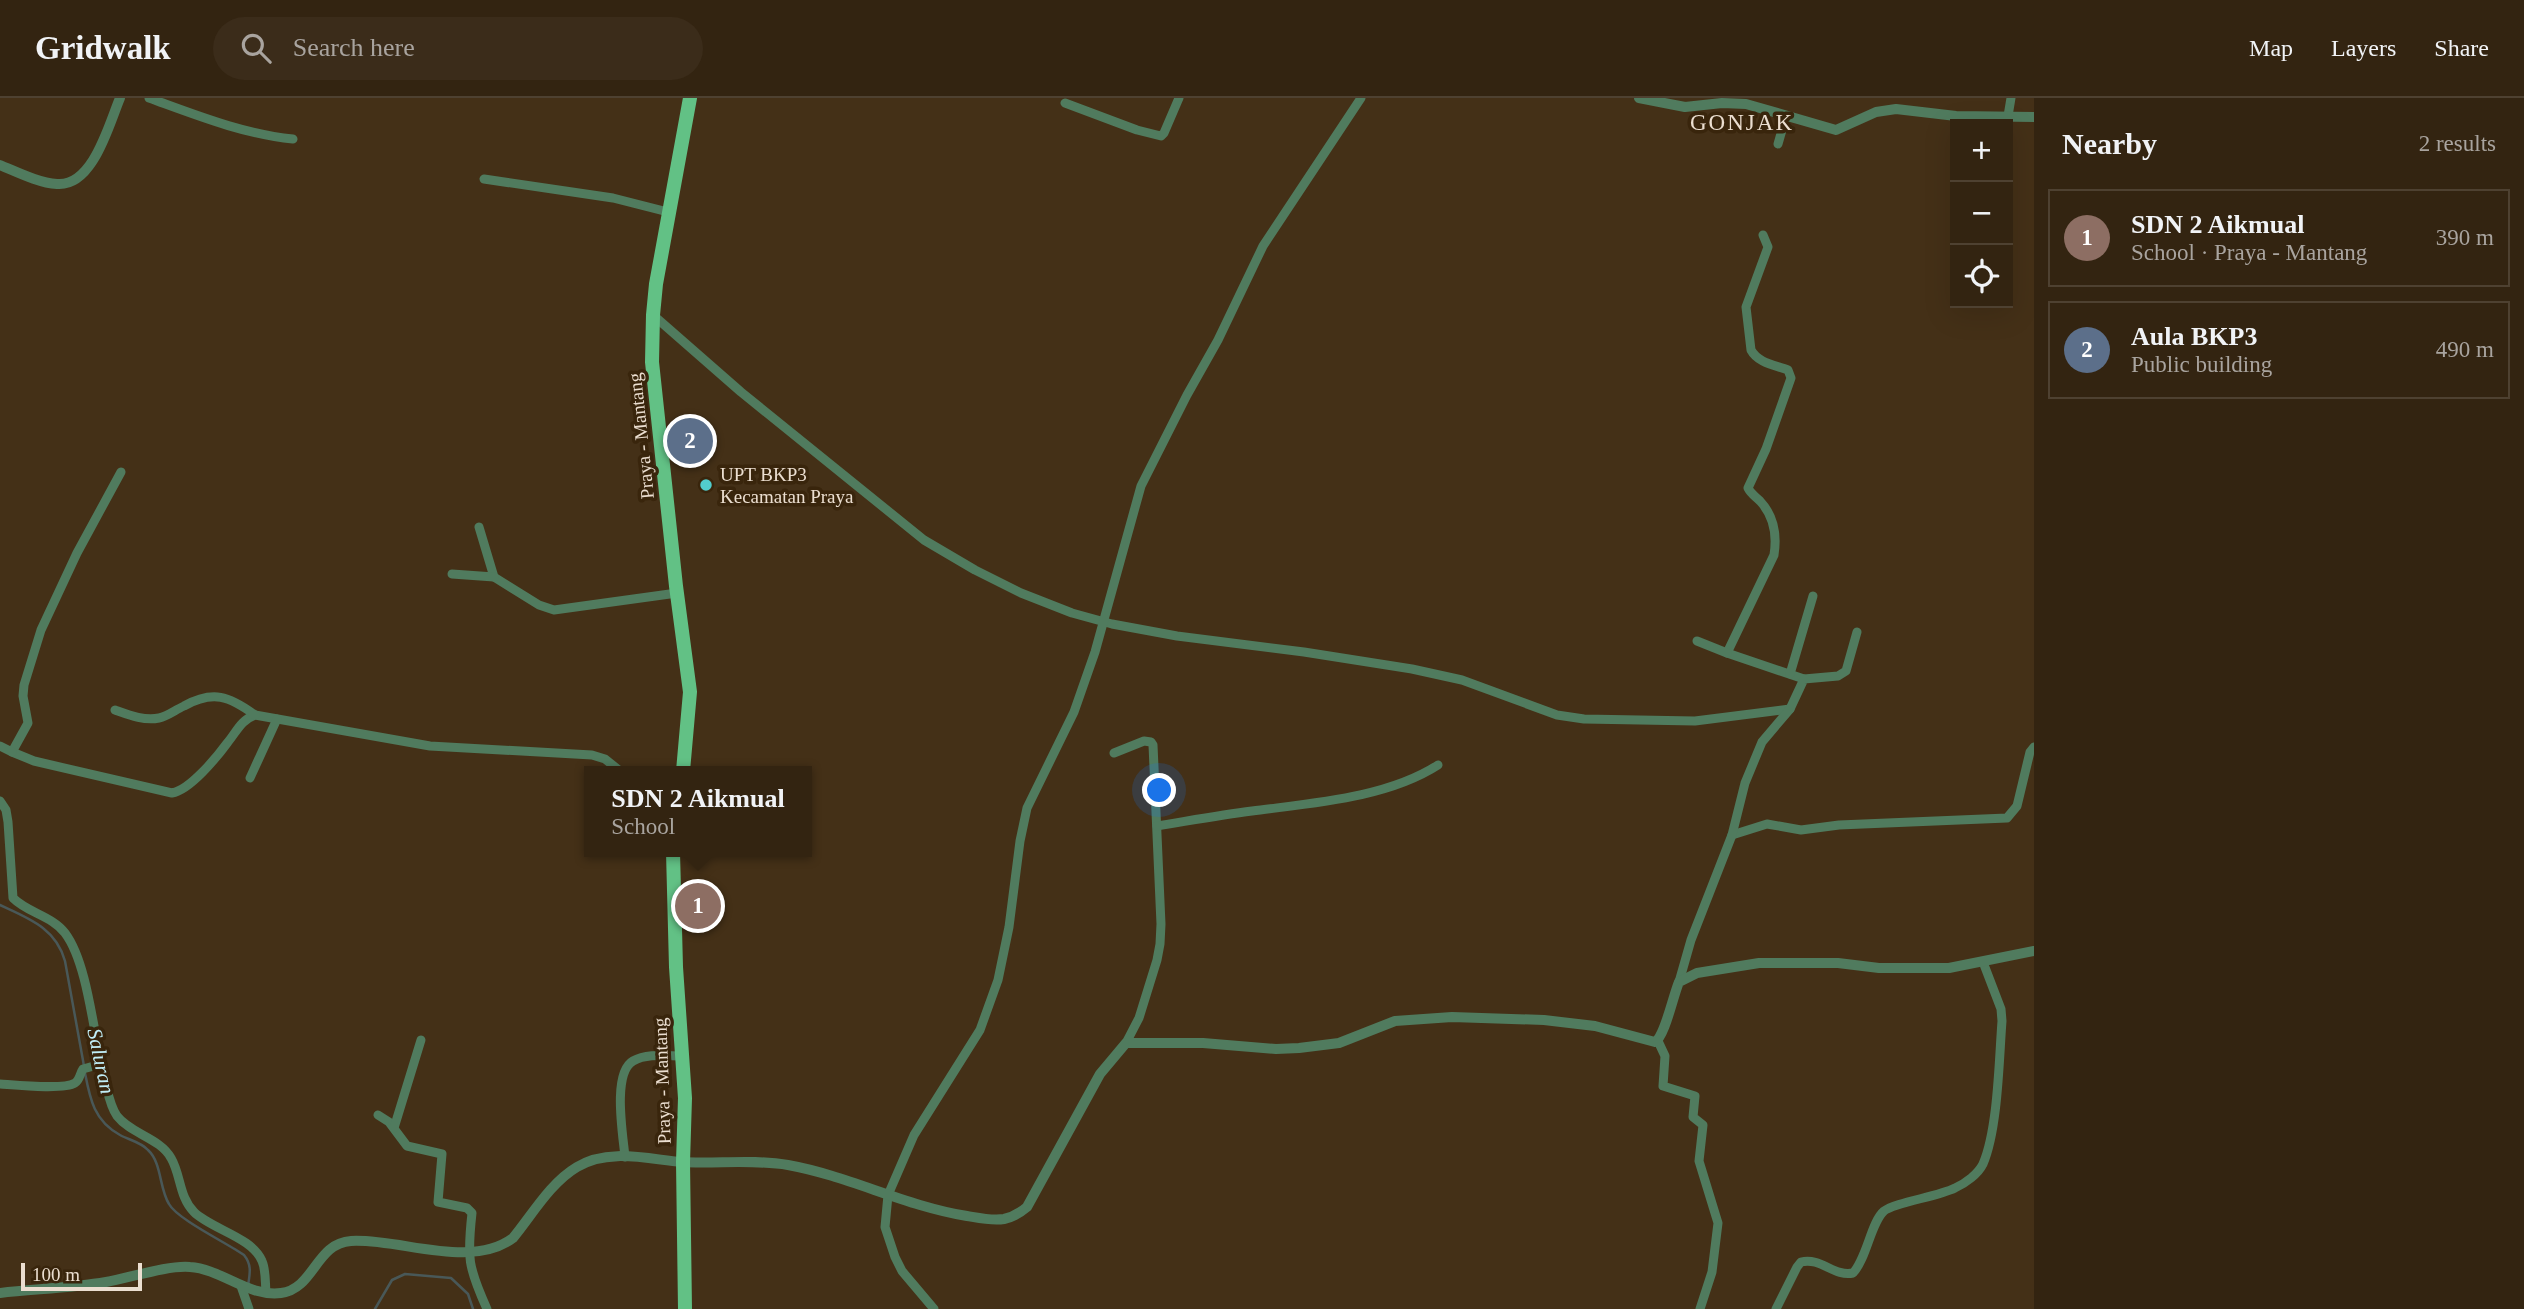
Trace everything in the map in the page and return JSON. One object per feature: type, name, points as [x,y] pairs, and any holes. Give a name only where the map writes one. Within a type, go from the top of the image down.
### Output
[{"type":"main road","name":"Praya - Mantang","points":[[683,766],[690,692],[652,362],[653,315],[668,212],[690,98]]},
{"type":"main road","name":"Praya - Mantang","points":[[673,857],[676,967],[685,1098],[685,1309]]},
{"type":"street","points":[[0,165],[55,184],[65,184],[81,176],[93,162],[120,98]]},
{"type":"street","points":[[149,98],[222,124],[267,136],[293,139]]},
{"type":"street","points":[[1065,103],[1137,130],[1161,136],[1179,98]]},
{"type":"street","points":[[934,1309],[902,1271],[895,1257],[885,1227],[888,1195],[914,1135],[980,1030],[998,980],[1010,927],[1020,841],[1027,808],[1074,712],[1095,652],[1141,486],[1218,340],[1263,246],[1361,98]]},
{"type":"street","points":[[1639,98],[1685,107],[1722,103],[1746,104],[1836,130],[1876,112],[1889,110],[1956,116],[2034,117]]},
{"type":"street","points":[[2008,116],[2011,98]]},
{"type":"street","points":[[1778,144],[1786,116]]},
{"type":"street","points":[[484,179],[613,198],[668,212]]},
{"type":"street","points":[[1727,653],[1774,555],[1774,526],[1768,511],[1748,488],[1766,449],[1791,378],[1788,370],[1762,361],[1753,355],[1751,350],[1746,307],[1768,247],[1763,236]]},
{"type":"street","points":[[653,315],[741,392],[924,540],[1021,593],[1102,621],[1177,636],[1304,652],[1412,669],[1462,680],[1557,715],[1584,719],[1695,721],[1790,709]]},
{"type":"street","points":[[12,752],[28,723],[23,696],[24,685],[41,630],[77,553],[121,472]]},
{"type":"street","points":[[479,527],[494,577]]},
{"type":"street","points":[[452,575],[494,577],[539,605],[554,610],[677,593]]},
{"type":"street","points":[[1790,674],[1813,596]]},
{"type":"street","points":[[1697,641],[1804,679],[1843,674],[1857,632]]},
{"type":"street","points":[[1126,1043],[1203,1042],[1276,1049],[1299,1048],[1339,1043],[1395,1021],[1452,1017],[1595,1026],[1652,1042],[1658,1041],[1691,940],[1732,835],[1745,783],[1762,742],[1790,709],[1804,679]]},
{"type":"street","points":[[115,710],[132,716],[160,718],[201,698],[219,696],[255,715],[277,719],[430,746],[592,755],[605,758],[614,766]]},
{"type":"street","points":[[0,746],[34,761],[172,793],[180,792],[190,784],[247,718],[255,715]]},
{"type":"street","points":[[250,778],[277,719]]},
{"type":"street","points":[[0,1293],[102,1282],[189,1267],[214,1273],[252,1289],[281,1293],[297,1288],[329,1248],[346,1241],[468,1251],[495,1247],[513,1238],[562,1178],[577,1167],[608,1157],[683,1162],[757,1161],[788,1165],[839,1177],[930,1209],[989,1219],[1016,1216],[1027,1207],[1100,1074],[1126,1043],[1139,1018],[1160,944],[1153,745],[1144,741],[1114,753]]},
{"type":"street","points":[[1732,835],[1767,824],[1801,830],[1839,825],[2007,818],[2017,806],[2030,752],[2034,747]]},
{"type":"street","points":[[1157,826],[1328,801],[1399,784],[1421,776],[1438,765]]},
{"type":"street","points":[[0,802],[6,810],[8,822],[13,898],[56,924],[73,945],[79,964],[97,1065],[111,1105],[117,1116],[130,1128],[159,1145],[171,1157],[180,1189],[192,1210],[260,1256],[263,1264],[252,1289],[249,1309]]},
{"type":"street","points":[[1679,982],[1697,973],[1759,963],[1838,963],[1900,969],[1949,968],[2034,951]]},
{"type":"street","points":[[1776,1309],[1801,1262],[1815,1261],[1843,1274],[1853,1273],[1860,1264],[1883,1212],[1956,1188],[1973,1177],[1982,1166],[1991,1133],[2002,1021],[2001,1009],[1983,962]]},
{"type":"street","points":[[394,1128],[421,1040]]},
{"type":"street","points":[[1658,1041],[1665,1056],[1663,1086],[1695,1096],[1693,1117],[1703,1125],[1699,1161],[1718,1223],[1712,1272],[1700,1309]]},
{"type":"street","points":[[625,1157],[620,1085],[624,1070],[628,1064],[640,1058],[682,1056]]},
{"type":"street","points":[[0,1084],[72,1084],[79,1080],[83,1069],[97,1065]]},
{"type":"street","points":[[378,1115],[385,1118],[407,1146],[442,1154],[438,1202],[470,1210],[472,1213],[468,1251],[472,1277],[486,1309]]},
{"type":"waterway","name":"Saluran","points":[[0,905],[40,926],[61,950],[84,1066]]},
{"type":"waterway","name":"Saluran","points":[[85,1073],[91,1100],[104,1123],[120,1135],[142,1145],[153,1155],[166,1198],[174,1210],[244,1255],[250,1273],[248,1286]]},
{"type":"waterway","name":"Saluran","points":[[375,1309],[392,1280],[405,1274],[451,1278],[468,1294],[473,1309]]},
{"type":"place","name":"Aula BKP3","points":[[690,441]]},
{"type":"place","name":"UPT BKP3 Kecamatan Praya","points":[[706,485]]},
{"type":"place","name":"SDN 2 Aikmual","points":[[698,906]]},
{"type":"district","name":"GONJAK","points":[[1742,122]]}]
